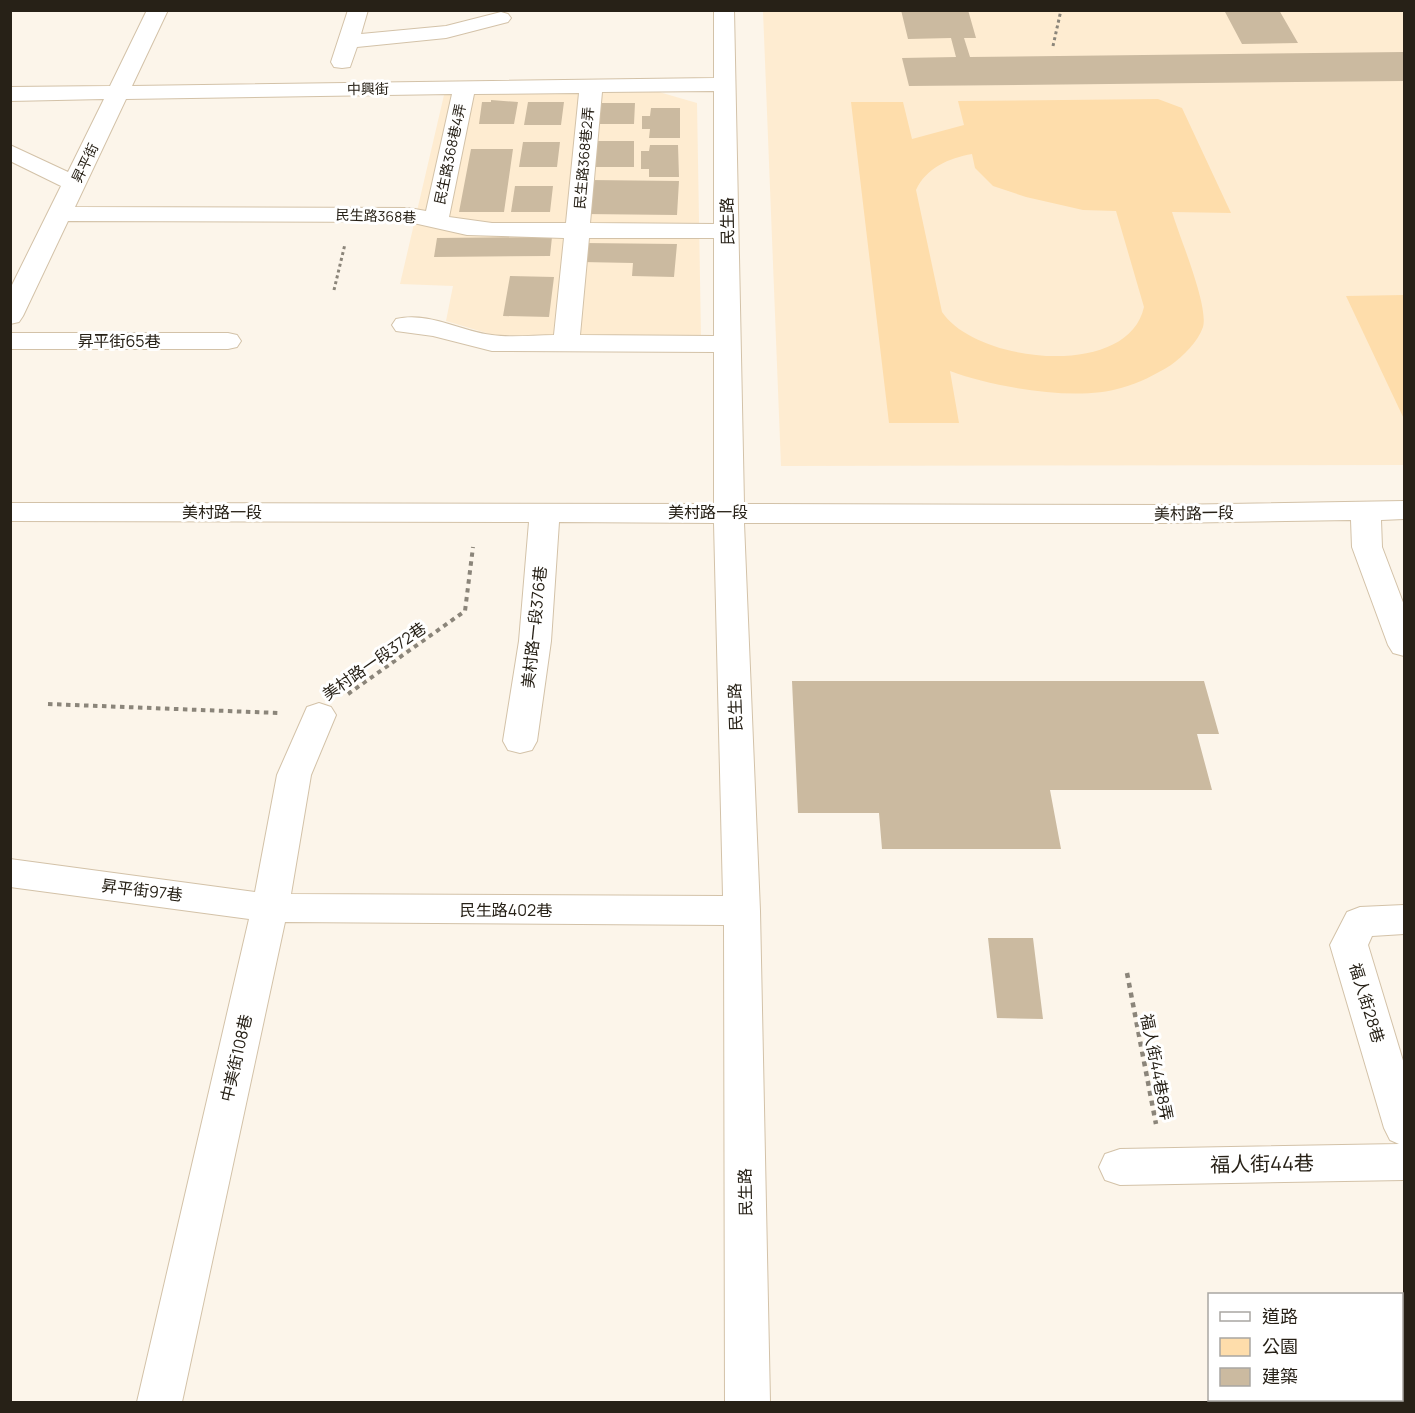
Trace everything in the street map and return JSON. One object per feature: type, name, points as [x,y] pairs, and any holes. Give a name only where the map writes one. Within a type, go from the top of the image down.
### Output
[{"type":"street","name":"昇平街","points":[[10,316],[158,10]]},
{"type":"street","points":[[335,90],[358,10]]},
{"type":"street","name":"民生路","points":[[724,10],[729,512],[742,911],[748,1402]]},
{"type":"street","points":[[348,42],[446,32],[501,18]]},
{"type":"street","name":"中興街","points":[[10,94],[726,84]]},
{"type":"street","name":"民生路368巷2弄","points":[[566,343],[591,87]]},
{"type":"street","name":"民生路368巷4弄","points":[[436,220],[464,88]]},
{"type":"street","points":[[10,152],[75,184]]},
{"type":"street","name":"民生路368巷","points":[[60,214],[410,215],[467,228],[492,230],[727,231]]},
{"type":"street","points":[[405,325],[434,328],[492,343],[728,344]]},
{"type":"street","name":"昇平街65巷","points":[[10,340],[228,340]]},
{"type":"street","points":[[1366,510],[1367,547],[1404,645]]},
{"type":"street","name":"美村路一段","points":[[10,512],[1168,514],[1404,510]]},
{"type":"street","name":"美村路一段376巷","points":[[520,741],[535,641],[545,512]]},
{"type":"street","name":"中美街108巷","points":[[159,1402],[270,908],[294,775],[319,715]]},
{"type":"street","name":"昇平街97巷","points":[[11,875],[270,908]]},
{"type":"street","name":"民生路402巷","points":[[270,908],[742,911]]},
{"type":"street","name":"福人街28巷","points":[[1404,920],[1360,922],[1349,945],[1404,1128]]},
{"type":"street","name":"福人街44巷","points":[[1120,1167],[1404,1162]]},
{"type":"path","points":[[1053,46],[1061,10]]},
{"type":"path","points":[[334,290],[353,215]]},
{"type":"path","name":"美村路一段372巷","points":[[48,704],[319,715],[465,611],[478,512]]},
{"type":"path","name":"福人街44巷8弄","points":[[1127,973],[1164,1166]]},
{"type":"shaded area","points":[[763,11],[1404,11],[1404,465],[781,466]]},
{"type":"shaded area","points":[[659,92],[697,103],[701,337],[493,335],[446,321],[453,286],[400,284],[444,95]]},
{"type":"green space","points":[[1158,99],[1182,108],[1231,213],[1172,212],[1198,288],[1204,317],[1198,338],[1171,365],[1134,384],[1102,392],[1081,394],[1011,387],[950,371],[959,423],[889,423],[851,102],[903,102],[912,139],[964,125],[958,101]],"holes":[[[972,154],[975,168],[993,186],[1026,197],[1083,210],[1116,211],[1144,307],[1132,330],[1110,346],[1082,354],[1050,356],[1017,352],[986,343],[960,329],[942,312],[916,190],[920,182],[932,170],[955,158]]]},
{"type":"green space","points":[[1404,295],[1404,419],[1346,296]]},
{"type":"building","points":[[901,10],[968,10],[976,38],[964,38],[970,57],[1404,52],[1404,81],[909,86],[902,58],[956,57],[951,38],[908,39]]},
{"type":"building","points":[[1224,10],[1279,10],[1298,43],[1242,44]]},
{"type":"building","points":[[491,100],[518,102],[514,124],[479,124],[482,102],[491,102]]},
{"type":"building","points":[[528,102],[564,102],[561,125],[524,125]]},
{"type":"building","points":[[599,103],[635,103],[634,124],[597,124]]},
{"type":"building","points":[[651,108],[680,108],[680,138],[649,138],[650,129],[642,129],[642,116],[650,116]]},
{"type":"building","points":[[594,141],[634,141],[634,167],[593,167]]},
{"type":"building","points":[[523,142],[560,142],[557,167],[519,167]]},
{"type":"building","points":[[650,145],[678,145],[679,177],[649,177],[649,169],[641,169],[641,151],[649,151]]},
{"type":"building","points":[[471,149],[513,149],[504,212],[459,212]]},
{"type":"building","points":[[590,180],[679,181],[677,215],[585,214]]},
{"type":"building","points":[[515,186],[553,186],[550,212],[511,212]]},
{"type":"building","points":[[552,237],[550,256],[434,257],[437,238]]},
{"type":"building","points":[[584,243],[677,244],[674,277],[632,276],[633,263],[582,262]]},
{"type":"building","points":[[510,276],[554,277],[549,317],[503,316]]},
{"type":"building","points":[[792,681],[1204,681],[1219,734],[1197,734],[1212,790],[1050,790],[1061,849],[882,849],[879,813],[798,813]]},
{"type":"building","points":[[988,938],[1033,938],[1043,1019],[997,1018]]}]
